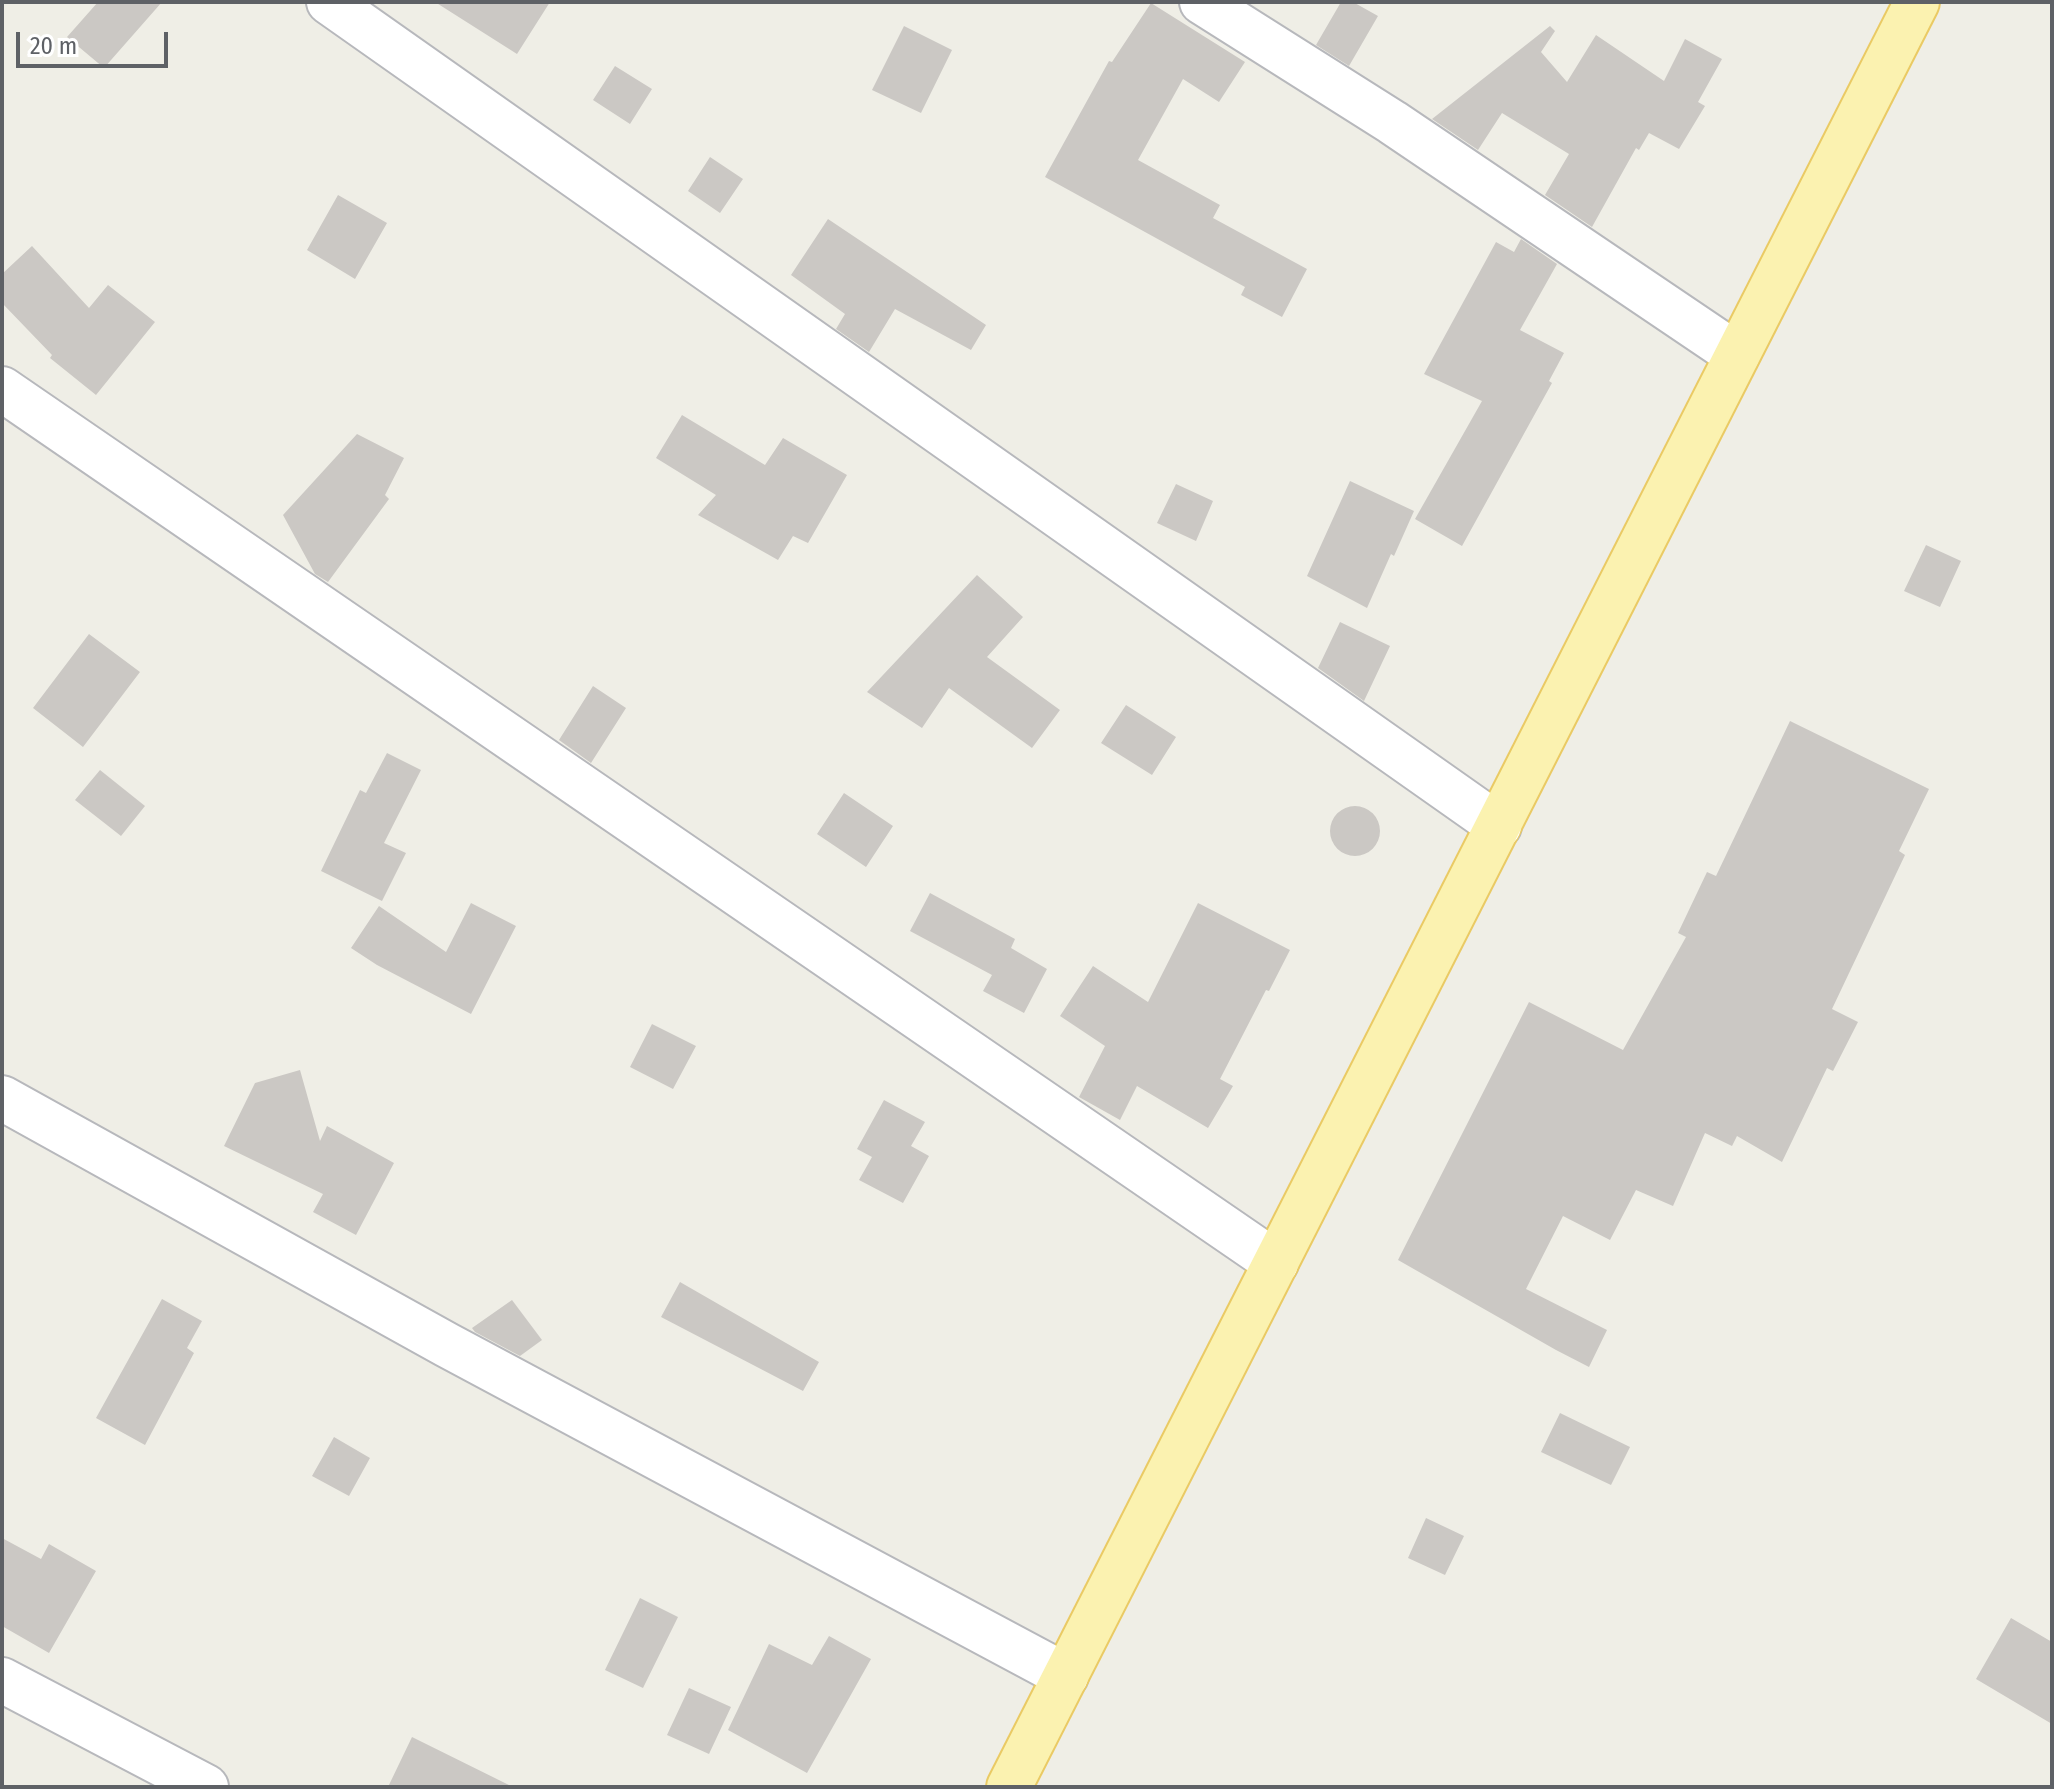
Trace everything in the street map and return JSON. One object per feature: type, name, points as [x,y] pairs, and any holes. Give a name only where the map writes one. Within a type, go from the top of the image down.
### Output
[{"type":"main road","points":[[1009,1787],[1917,2]]},
{"type":"street","points":[[329,2],[1499,826]]},
{"type":"street","points":[[1202,2],[1392,122],[1737,355]]},
{"type":"street","points":[[2,389],[1276,1263]]},
{"type":"street","points":[[2,1098],[447,1345],[1066,1676]]},
{"type":"street","points":[[2,1680],[206,1787]]},
{"type":"building","points":[[98,2],[162,2],[104,68],[67,37]]},
{"type":"building","points":[[435,2],[550,2],[517,54]]},
{"type":"building","points":[[1341,2],[1353,2],[1378,16],[1349,66],[1316,45]]},
{"type":"building","points":[[1151,3],[1245,62],[1219,102],[1183,79],[1138,160],[1220,205],[1213,218],[1307,269],[1282,317],[1241,295],[1245,287],[1045,177],[1109,61],[1112,62]]},
{"type":"building","points":[[904,26],[952,50],[921,113],[872,90]]},
{"type":"building","points":[[1550,26],[1555,31],[1541,52],[1567,82],[1596,35],[1664,81],[1685,39],[1722,59],[1698,102],[1705,106],[1679,149],[1649,133],[1639,150],[1636,148],[1592,227],[1545,195],[1569,154],[1502,113],[1478,150],[1432,119]]},
{"type":"building","points":[[615,66],[652,89],[630,124],[593,100]]},
{"type":"building","points":[[710,157],[743,179],[720,213],[688,191]]},
{"type":"building","points":[[338,195],[387,223],[355,279],[307,250]]},
{"type":"building","points":[[828,219],[986,325],[971,350],[895,309],[869,352],[836,329],[845,314],[791,275]]},
{"type":"building","points":[[1521,239],[1557,264],[1520,330],[1564,353],[1549,381],[1552,383],[1462,546],[1415,519],[1482,401],[1424,374],[1496,242],[1514,252]]},
{"type":"building","points":[[32,246],[89,308],[108,285],[155,322],[96,395],[50,358],[52,355],[2,303],[2,274]]},
{"type":"building","points":[[682,415],[765,465],[783,438],[847,475],[808,543],[793,536],[778,560],[698,515],[716,495],[656,458]]},
{"type":"building","points":[[357,434],[404,458],[385,495],[389,499],[328,582],[315,574],[283,515]]},
{"type":"building","points":[[1350,481],[1414,511],[1367,608],[1307,576]]},
{"type":"building","points":[[1176,484],[1213,501],[1196,541],[1157,523]]},
{"type":"building","points":[[1926,545],[1961,561],[1940,607],[1904,591]]},
{"type":"building","points":[[977,575],[1023,617],[987,657],[1060,710],[1032,748],[949,688],[922,728],[867,692]]},
{"type":"building","points":[[1340,622],[1390,646],[1364,701],[1318,668]]},
{"type":"building","points":[[89,634],[140,672],[83,747],[33,708]]},
{"type":"building","points":[[593,686],[626,708],[591,763],[559,740]]},
{"type":"building","points":[[1126,705],[1176,737],[1152,775],[1101,743]]},
{"type":"building","points":[[1790,721],[1929,789],[1899,851],[1905,855],[1832,1009],[1858,1022],[1833,1071],[1827,1068],[1782,1162],[1737,1136],[1732,1146],[1705,1133],[1673,1206],[1636,1190],[1610,1240],[1563,1216],[1526,1289],[1607,1330],[1589,1367],[1398,1260],[1529,1002],[1623,1050],[1686,937],[1678,933],[1707,872],[1716,876]]},
{"type":"building","points":[[387,753],[421,770],[384,843],[406,853],[382,901],[321,871],[360,790],[366,793]]},
{"type":"building","points":[[100,770],[145,806],[121,836],[75,800]]},
{"type":"building","points":[[844,793],[893,826],[866,867],[817,834]]},
{"type":"building","points":[[1355,806],[1373,813],[1380,831],[1373,849],[1355,856],[1337,849],[1330,831],[1337,813]]},
{"type":"building","points":[[930,893],[1015,939],[1011,948],[1047,969],[1024,1013],[983,991],[992,975],[910,931]]},
{"type":"building","points":[[471,903],[516,926],[471,1014],[351,948],[379,906],[446,952]]},
{"type":"building","points":[[1198,903],[1290,950],[1220,1079],[1233,1086],[1208,1128],[1137,1086],[1120,1120],[1079,1097],[1105,1046],[1060,1016],[1093,966],[1148,1002]]},
{"type":"building","points":[[652,1024],[696,1046],[673,1089],[630,1067]]},
{"type":"building","points":[[300,1070],[320,1141],[327,1126],[394,1163],[356,1235],[313,1212],[323,1194],[224,1146],[255,1083]]},
{"type":"building","points":[[884,1100],[925,1122],[911,1146],[929,1156],[903,1203],[859,1180],[872,1157],[857,1149]]},
{"type":"building","points":[[680,1282],[819,1362],[803,1391],[661,1317]]},
{"type":"building","points":[[162,1299],[202,1321],[187,1348],[194,1353],[145,1445],[96,1418]]},
{"type":"building","points":[[512,1300],[542,1340],[520,1356],[472,1328]]},
{"type":"building","points":[[1560,1413],[1630,1447],[1611,1485],[1541,1452]]},
{"type":"building","points":[[334,1437],[370,1458],[349,1496],[312,1476]]},
{"type":"building","points":[[1426,1518],[1464,1536],[1445,1575],[1408,1558]]},
{"type":"building","points":[[2,1538],[41,1559],[49,1544],[96,1571],[49,1653],[2,1626]]},
{"type":"building","points":[[640,1598],[678,1617],[643,1688],[605,1670]]},
{"type":"building","points":[[2011,1618],[2052,1642],[2052,1724],[1976,1679]]},
{"type":"building","points":[[829,1636],[871,1659],[807,1773],[728,1730],[769,1644],[812,1665]]},
{"type":"building","points":[[689,1688],[731,1707],[709,1754],[667,1735]]},
{"type":"building","points":[[412,1737],[513,1787],[388,1787]]}]
